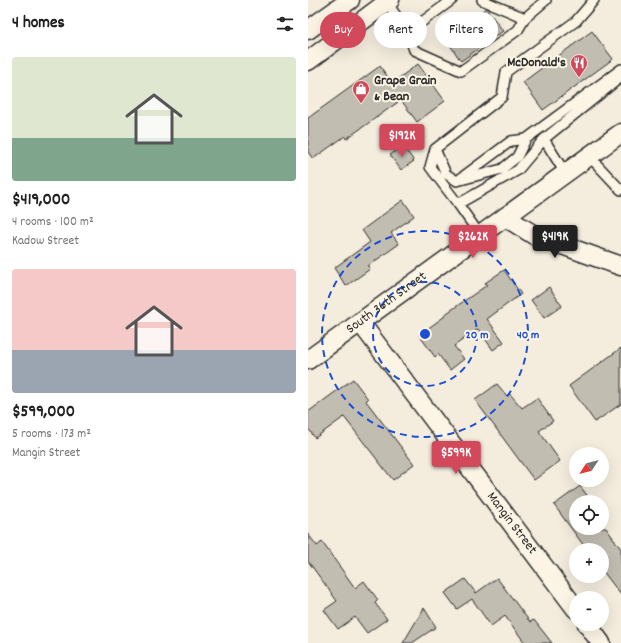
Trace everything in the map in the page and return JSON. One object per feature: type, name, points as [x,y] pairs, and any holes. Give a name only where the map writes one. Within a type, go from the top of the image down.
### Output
[{"type":"street","points":[[308,30],[350,0]]},
{"type":"street","points":[[308,61],[388,1]]},
{"type":"street","name":"South 36th Street","points":[[308,360],[621,133]]},
{"type":"street","points":[[505,217],[534,235],[621,266]]},
{"type":"street","name":"Mangin Street","points":[[360,322],[569,600]]},
{"type":"street","points":[[592,631],[601,643]]},
{"type":"lane","points":[[427,18],[452,0]]},
{"type":"lane","points":[[482,0],[525,18]]},
{"type":"lane","points":[[413,48],[414,50],[461,70],[518,30],[525,18],[546,0]]},
{"type":"lane","points":[[480,235],[430,167],[435,149],[502,97],[506,72],[576,21],[594,0]]},
{"type":"lane","points":[[388,1],[395,12]]},
{"type":"lane","points":[[435,149],[446,174],[457,181],[502,169],[517,157],[526,139],[621,69]]},
{"type":"lane","points":[[458,204],[518,170],[544,139],[621,77]]},
{"type":"lane","points":[[457,181],[511,141],[526,139]]},
{"type":"lane","points":[[544,139],[565,173]]},
{"type":"lane","points":[[589,156],[621,190]]},
{"type":"building","points":[[486,8],[489,12],[481,12]]},
{"type":"building","points":[[498,24],[503,31],[498,35]]},
{"type":"building","points":[[592,31],[613,59],[543,110],[523,82]]},
{"type":"building","points":[[452,48],[479,48],[461,61]]},
{"type":"building","name":"Grape Grain & Bean","points":[[418,64],[445,101],[417,122],[401,100],[346,139],[345,136],[313,159],[308,152],[308,118],[380,66],[392,83]]},
{"type":"building","points":[[403,146],[414,161],[401,170],[390,155]]},
{"type":"building","points":[[403,200],[414,216],[391,233],[399,244],[368,266],[370,269],[346,286],[334,268],[370,242],[362,230]]},
{"type":"building","points":[[504,270],[521,294],[487,319],[504,342],[493,350],[478,329],[454,346],[464,359],[450,370],[438,354],[435,357],[419,335],[445,316],[444,315],[487,285],[485,283]]},
{"type":"building","points":[[549,287],[562,306],[544,318],[531,300]]},
{"type":"building","points":[[621,348],[621,404],[595,422],[569,386]]},
{"type":"building","points":[[353,379],[368,399],[366,401],[414,464],[393,480],[344,417],[315,438],[308,428],[308,412]]},
{"type":"building","points":[[497,384],[507,396],[510,394],[522,408],[537,398],[553,421],[539,431],[560,461],[534,480],[475,400]]},
{"type":"building","points":[[579,487],[581,487],[587,495],[569,495],[569,525],[554,505]]},
{"type":"building","points":[[609,532],[621,549],[621,595],[609,579],[609,543],[582,543],[576,535],[609,535]]},
{"type":"building","points":[[308,534],[317,546],[322,542],[355,588],[364,581],[378,600],[375,603],[387,619],[367,633],[355,617],[338,629],[324,610],[337,601],[308,561]]},
{"type":"building","points":[[497,578],[530,622],[534,620],[552,643],[525,643],[505,616],[491,626],[472,599],[457,609],[445,593],[465,579],[476,593]]},
{"type":"building","points":[[424,608],[436,627],[412,643],[403,643]]},
{"type":"place","name":"McDonald's","points":[[579,78]]},
{"type":"place","name":"Grape Grain & Bean","points":[[361,104]]}]
